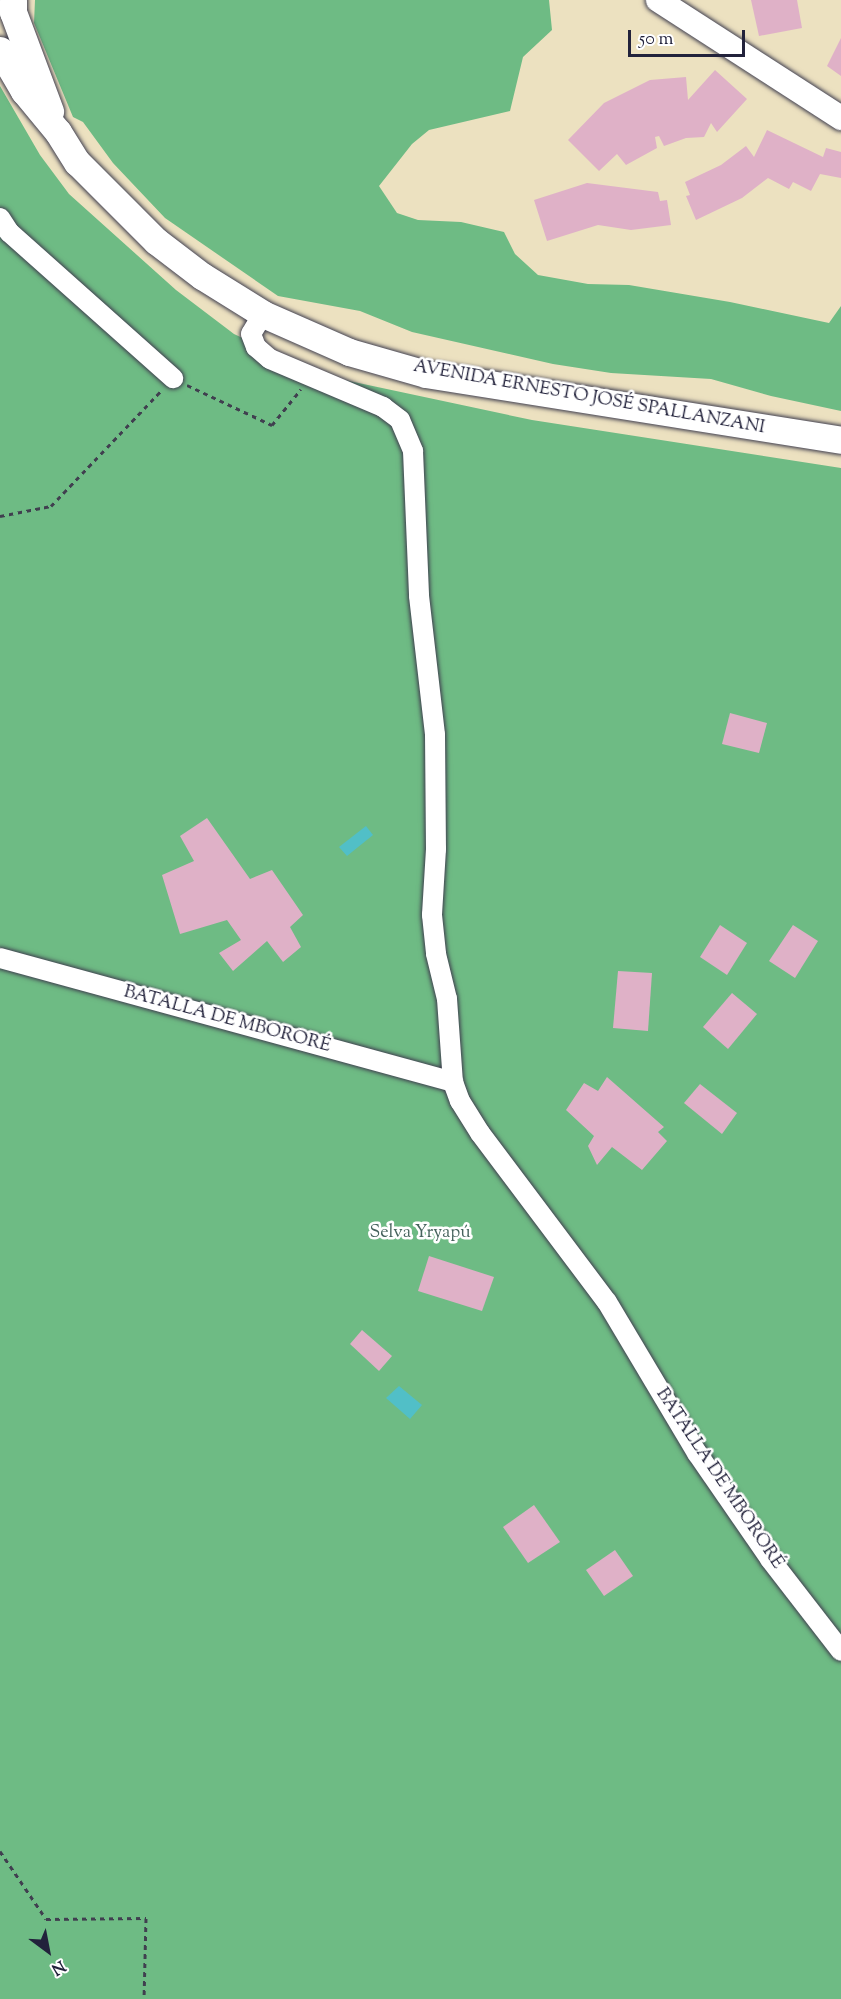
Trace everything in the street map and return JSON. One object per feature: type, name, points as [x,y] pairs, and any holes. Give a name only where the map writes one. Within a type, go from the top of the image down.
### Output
[{"type":"highway","name":"AVENIDA ERNESTO JOSÉ SPALLANZANI","points":[[13,0],[13,12],[58,132]]},
{"type":"highway","name":"AVENIDA ERNESTO JOSÉ SPALLANZANI","points":[[0,50],[24,91],[58,132],[77,162],[156,241],[202,276],[263,314],[349,352],[426,374],[841,440]]},
{"type":"main road","points":[[658,0],[841,118]]},
{"type":"street","points":[[0,218],[9,232],[173,378]]},
{"type":"street","name":"BATALLA DE MBORORÉ","points":[[263,314],[251,334],[256,347],[270,358],[383,407],[400,420],[413,451],[419,596],[435,735],[436,849],[432,915],[436,954],[447,999],[453,1082],[460,1101],[480,1133],[607,1302],[697,1453],[770,1559],[841,1650]]},
{"type":"street","name":"BATALLA DE MBORORÉ","points":[[0,958],[453,1082]]},
{"type":"path","points":[[0,516],[51,506],[173,378],[272,426],[311,375]]},
{"type":"path","points":[[0,1851],[45,1919],[146,1918],[144,1999]]},
{"type":"green space","points":[[35,0],[549,0],[552,30],[523,57],[510,111],[429,130],[412,144],[379,186],[397,213],[418,220],[461,222],[504,232],[515,254],[538,275],[588,284],[629,285],[730,302],[829,323],[841,306],[841,411],[771,396],[711,379],[611,373],[553,364],[412,332],[360,311],[278,296],[165,218],[113,163],[83,122],[73,117],[34,23]]},
{"type":"green space","name":"Selva Yryapú","points":[[0,86],[40,155],[69,194],[176,290],[234,334],[321,375],[532,420],[841,468],[841,1999],[0,1999]]},
{"type":"water","points":[[366,826],[373,835],[347,856],[339,847]]},
{"type":"water","points":[[399,1386],[422,1405],[410,1419],[386,1398]]},
{"type":"building","points":[[751,0],[797,0],[802,28],[759,36]]},
{"type":"building","points":[[841,38],[841,76],[827,66]]},
{"type":"building","points":[[715,70],[747,99],[717,132],[711,123],[704,137],[686,138],[664,146],[659,136],[655,137],[657,148],[626,165],[617,154],[599,171],[568,140],[604,103],[650,80],[686,77],[688,100]]},
{"type":"building","points":[[767,130],[823,157],[826,148],[841,152],[841,178],[820,174],[811,191],[793,182],[789,189],[768,178],[742,198],[696,220],[686,196],[690,195],[685,182],[721,165],[746,146],[754,157]]},
{"type":"building","points":[[587,183],[658,192],[660,201],[667,200],[671,225],[631,230],[598,225],[547,241],[534,200]]},
{"type":"building","points":[[730,713],[767,723],[759,753],[722,744]]},
{"type":"building","points":[[207,818],[250,879],[272,870],[303,915],[290,927],[301,947],[283,962],[267,941],[233,971],[219,953],[241,940],[227,920],[180,934],[162,875],[194,861],[180,836]]},
{"type":"building","points":[[720,925],[747,943],[727,975],[700,957]]},
{"type":"building","points":[[793,925],[818,941],[795,978],[769,961]]},
{"type":"building","points":[[618,971],[652,973],[648,1031],[613,1028]]},
{"type":"building","points":[[732,993],[757,1014],[728,1049],[703,1027]]},
{"type":"building","points":[[607,1077],[664,1127],[658,1132],[667,1141],[642,1170],[612,1147],[597,1165],[588,1146],[594,1136],[566,1110],[584,1083],[598,1091]]},
{"type":"building","points":[[700,1084],[737,1113],[722,1134],[684,1103]]},
{"type":"building","points":[[429,1256],[494,1277],[482,1311],[418,1291]]},
{"type":"building","points":[[362,1330],[392,1356],[379,1371],[350,1344]]},
{"type":"building","points":[[534,1505],[560,1542],[528,1563],[503,1527]]},
{"type":"building","points":[[615,1550],[633,1576],[604,1596],[586,1570]]}]
